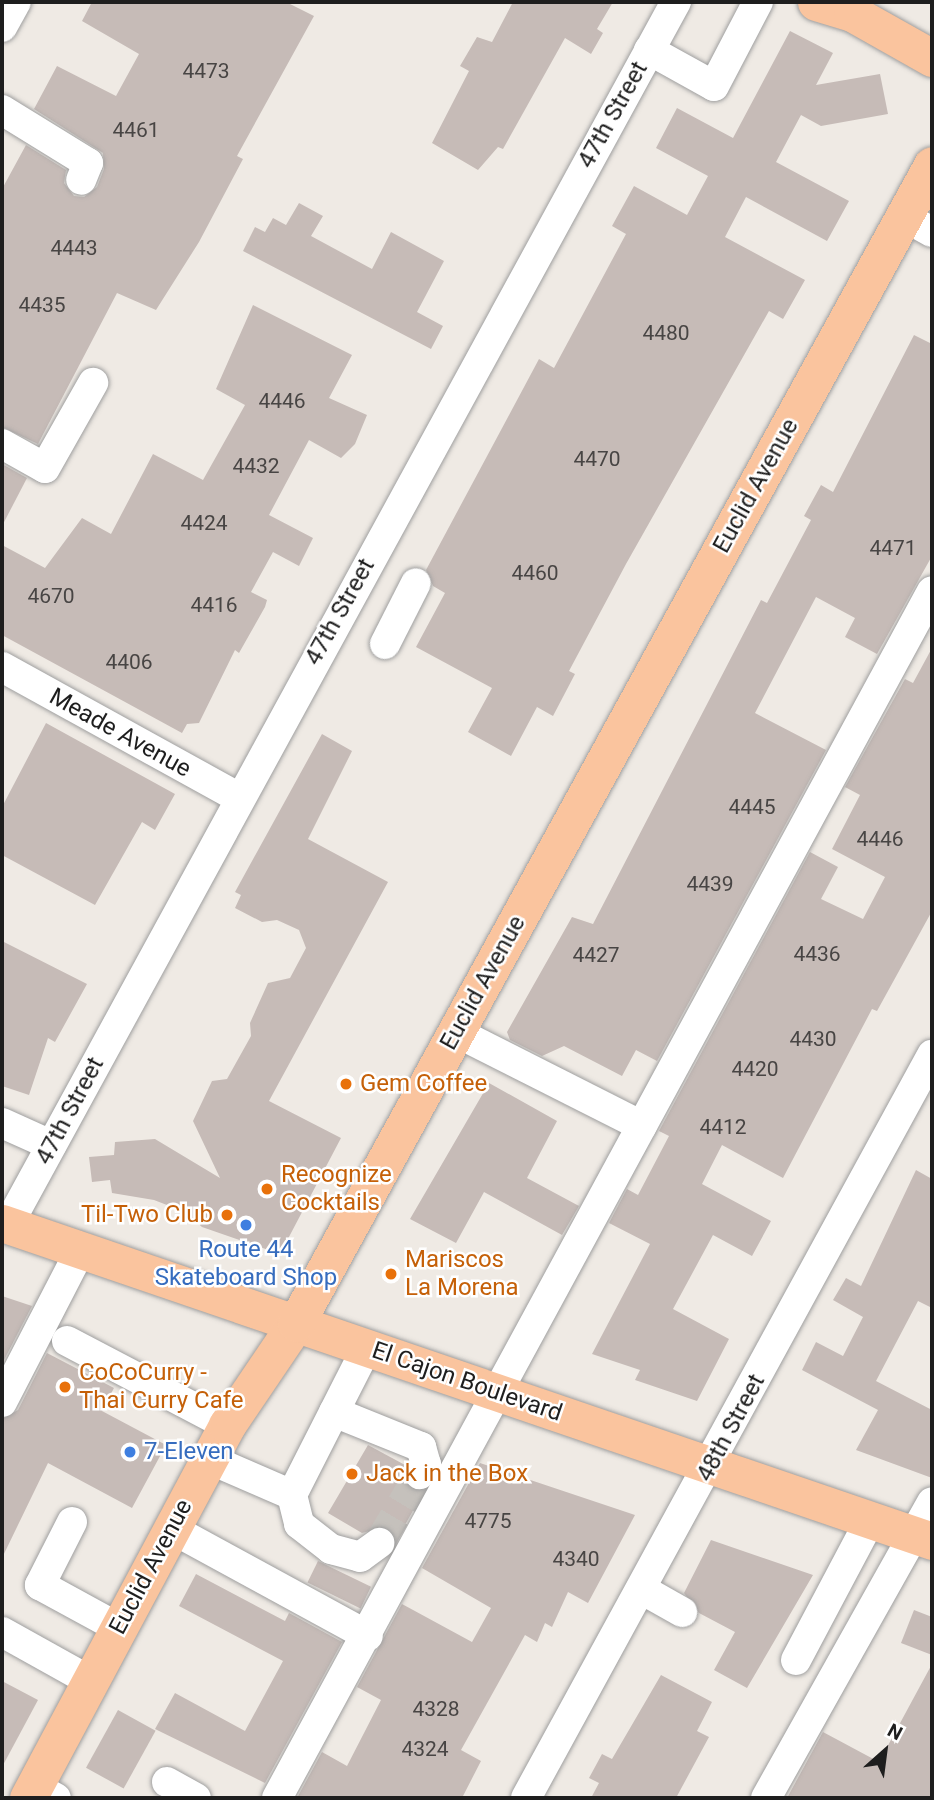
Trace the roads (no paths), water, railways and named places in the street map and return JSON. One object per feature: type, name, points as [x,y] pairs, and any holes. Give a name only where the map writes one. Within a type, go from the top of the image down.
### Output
[{"type":"main road","points":[[816,2],[852,13],[932,58]]},
{"type":"main road","name":"Euclid Avenue","points":[[39,1794],[90,1681],[227,1425],[296,1323],[456,1032],[918,224],[932,165]]},
{"type":"main road","name":"El Cajon Boulevard","points":[[5,1224],[711,1468],[923,1538]]},
{"type":"street","points":[[2,27],[16,2]]},
{"type":"street","name":"47th Street","points":[[5,1224],[51,1145],[676,2]]},
{"type":"street","points":[[649,50],[715,86],[758,2]]},
{"type":"street","points":[[2,110],[88,163],[80,180]]},
{"type":"street","points":[[2,444],[45,468],[93,383]]},
{"type":"street","points":[[385,645],[416,583]]},
{"type":"street","points":[[276,1798],[368,1636],[932,591]]},
{"type":"street","name":"Meade Avenue","points":[[2,667],[239,798]]},
{"type":"street","points":[[456,1032],[642,1126]]},
{"type":"street","name":"48th Street","points":[[526,1798],[711,1468],[932,1055]]},
{"type":"street","points":[[2,1123],[51,1145]]},
{"type":"street","points":[[2,1402],[82,1249]]},
{"type":"street","points":[[67,1341],[227,1425]]},
{"type":"street","points":[[367,1348],[292,1494],[299,1524],[331,1549],[360,1557],[379,1543]]},
{"type":"street","points":[[334,1412],[421,1447],[426,1464],[420,1474]]},
{"type":"street","points":[[209,1459],[292,1494]]},
{"type":"street","points":[[766,1798],[923,1538],[932,1502]]},
{"type":"street","points":[[796,1660],[870,1520]]},
{"type":"street","points":[[72,1522],[40,1585],[119,1628]]},
{"type":"street","points":[[172,1529],[368,1636]]},
{"type":"street","points":[[643,1590],[682,1612]]},
{"type":"street","points":[[2,1632],[90,1681]]},
{"type":"street","points":[[167,1782],[196,1798]]},
{"type":"tunnel","points":[[379,1543],[420,1474]]},
{"type":"place","name":"Gem Coffee","points":[[346,1084]]},
{"type":"place","name":"Recognize Cocktails","points":[[267,1189]]},
{"type":"place","name":"Til-Two Club","points":[[227,1215]]},
{"type":"place","name":"Route 44 Skateboard Shop","points":[[246,1225]]},
{"type":"place","name":"Mariscos La Morena","points":[[391,1274]]},
{"type":"place","name":"CoCoCurry - Thai Curry Cafe","points":[[65,1387]]},
{"type":"place","name":"7-Eleven","points":[[130,1452]]},
{"type":"place","name":"Jack in the Box","points":[[352,1474]]}]
